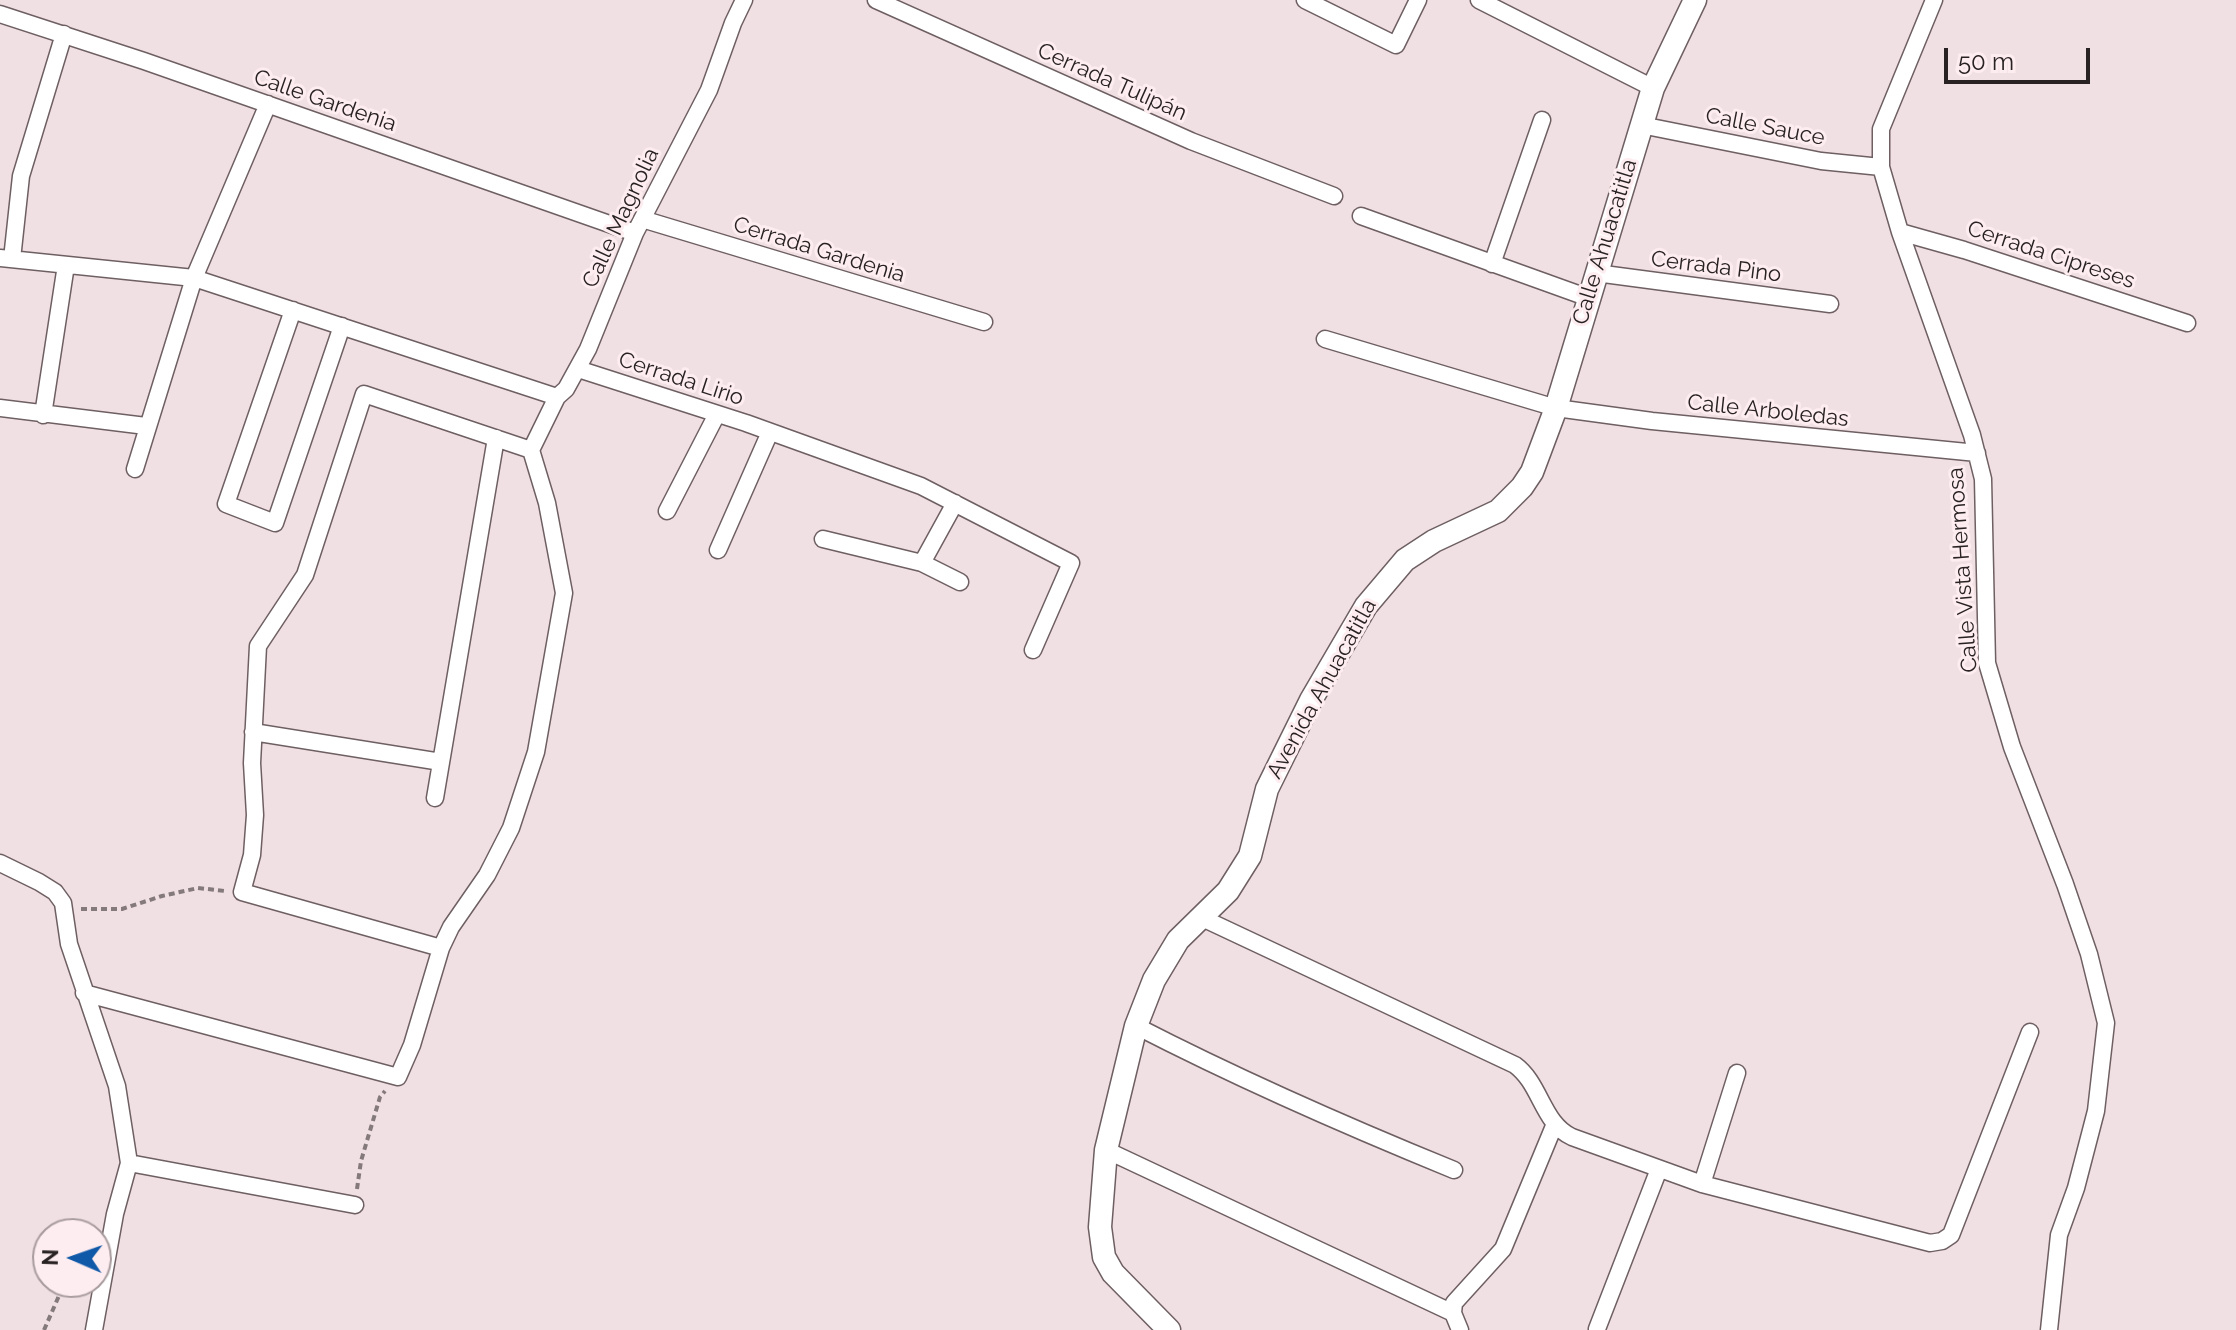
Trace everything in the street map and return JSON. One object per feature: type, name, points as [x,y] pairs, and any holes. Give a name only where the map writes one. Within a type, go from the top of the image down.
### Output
[{"type":"street","name":"Calle Magnolia","points":[[531,450],[557,397],[578,369],[638,226],[709,90],[744,0]]},
{"type":"street","name":"Cerrada Tulipán","points":[[876,0],[1191,141],[1334,196]]},
{"type":"street","points":[[1305,0],[1396,45],[1418,0]]},
{"type":"street","points":[[1479,0],[1653,88]]},
{"type":"street","name":"Calle Ahuacatitla","points":[[1522,487],[1532,472],[1556,408],[1653,88],[1695,0]]},
{"type":"street","name":"Calle Vista Hermosa","points":[[1934,0],[1881,129],[1881,167],[1983,479],[1987,663],[2017,761],[2089,954],[2106,1023],[2096,1111],[2076,1188],[2059,1235],[2049,1330]]},
{"type":"street","name":"Calle Gardenia","points":[[0,14],[638,226]]},
{"type":"street","points":[[64,34],[21,176],[6,258],[194,278],[557,397]]},
{"type":"street","points":[[135,469],[194,278],[268,104]]},
{"type":"street","points":[[1492,264],[1542,120]]},
{"type":"street","name":"Calle Sauce","points":[[1641,125],[1821,161],[1881,167]]},
{"type":"street","points":[[1361,216],[1589,298]]},
{"type":"street","name":"Cerrada Gardenia","points":[[638,226],[984,322]]},
{"type":"street","name":"Cerrada Cipreses","points":[[1900,232],[1978,254],[2187,323]]},
{"type":"street","points":[[43,415],[66,265]]},
{"type":"street","name":"Cerrada Pino","points":[[1596,273],[1830,304]]},
{"type":"street","points":[[293,310],[226,504],[275,523],[342,326]]},
{"type":"street","name":"Calle Arboledas","points":[[1325,339],[1556,408],[1652,421],[1977,453]]},
{"type":"street","name":"Cerrada Lirio","points":[[578,369],[921,486],[1071,563],[1033,650]]},
{"type":"street","points":[[84,993],[398,1077],[412,1045],[441,948],[451,927],[487,875],[511,828],[536,752],[564,593],[547,503],[531,450],[364,394],[305,575],[258,646],[253,732],[255,815],[252,855],[242,892],[441,948]]},
{"type":"street","points":[[0,408],[146,426]]},
{"type":"street","points":[[667,511],[717,414]]},
{"type":"street","points":[[718,550],[770,432]]},
{"type":"street","points":[[435,798],[496,438]]},
{"type":"street","name":"Avenida Ahuacatitla","points":[[1169,1330],[1113,1273],[1104,1257],[1100,1227],[1106,1150],[1136,1026],[1165,958],[1200,917],[1228,891],[1250,856],[1270,781],[1311,700],[1366,606],[1405,560],[1434,541],[1498,511],[1522,487]]},
{"type":"street","points":[[922,563],[955,503]]},
{"type":"street","points":[[823,539],[922,563],[960,582]]},
{"type":"street","points":[[253,732],[441,762]]},
{"type":"street","points":[[0,863],[55,892],[63,903],[69,944],[117,1086],[129,1163],[115,1214],[97,1329]]},
{"type":"street","points":[[1200,917],[1515,1065],[1532,1081],[1554,1126],[1572,1137],[1702,1184],[1930,1243],[1942,1241],[1951,1235],[2030,1032]]},
{"type":"street","points":[[1136,1026],[1338,1123],[1454,1170]]},
{"type":"street","points":[[1702,1184],[1737,1073]]},
{"type":"street","points":[[1460,1330],[1453,1313],[1454,1303],[1503,1249],[1554,1126]]},
{"type":"street","points":[[1106,1150],[1453,1313]]},
{"type":"street","points":[[129,1163],[355,1205]]},
{"type":"street","points":[[1597,1329],[1659,1169]]},
{"type":"path","points":[[63,903],[80,909],[122,909],[198,888],[242,892]]},
{"type":"path","points":[[355,1205],[361,1161],[380,1097],[398,1077]]},
{"type":"path","points":[[44,1330],[58,1298]]}]
